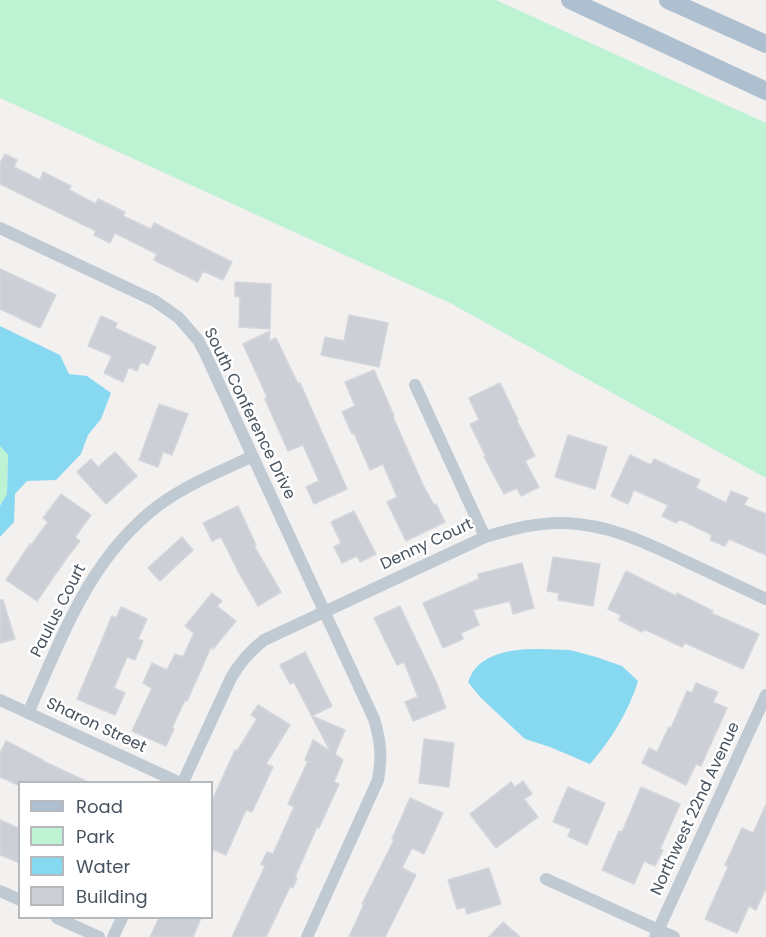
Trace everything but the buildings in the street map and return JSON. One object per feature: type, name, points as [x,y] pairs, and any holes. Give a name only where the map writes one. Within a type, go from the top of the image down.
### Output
[{"type":"main road","points":[[570,0],[766,90]]},
{"type":"main road","points":[[669,0],[766,44]]},
{"type":"street","name":"South Conference Drive","points":[[0,228],[155,301],[179,318],[198,340],[374,719],[380,736],[381,762],[378,780],[307,937]]},
{"type":"street","points":[[415,386],[485,537]]},
{"type":"street","name":"Paulus Court","points":[[28,713],[89,582],[116,546],[136,524],[159,505],[184,489],[253,456]]},
{"type":"street","name":"Denny Court","points":[[184,781],[231,678],[250,651],[264,640],[485,537],[517,527],[541,524],[566,523],[599,527],[631,536],[766,599]]},
{"type":"street","name":"Northwest 22nd Avenue","points":[[657,934],[766,695]]},
{"type":"street","name":"Sharon Street","points":[[0,700],[174,781]]},
{"type":"street","points":[[546,879],[657,934],[674,937]]},
{"type":"street","points":[[0,891],[18,899]]},
{"type":"street","points":[[59,919],[99,937]]},
{"type":"street","points":[[113,937],[122,919]]},
{"type":"green space","points":[[0,0],[496,0],[766,123],[766,478],[450,303],[0,98]]},
{"type":"green space","points":[[0,446],[8,455],[7,494],[0,506]]},
{"type":"water","points":[[0,326],[60,355],[69,374],[87,376],[111,393],[101,419],[88,435],[81,454],[56,480],[27,481],[15,494],[14,522],[0,537],[0,506],[7,494],[8,455],[0,446]]},
{"type":"water","points":[[570,650],[596,657],[622,666],[638,681],[630,703],[618,725],[590,764],[525,739],[480,697],[468,682],[474,670],[488,658],[514,651]]}]
